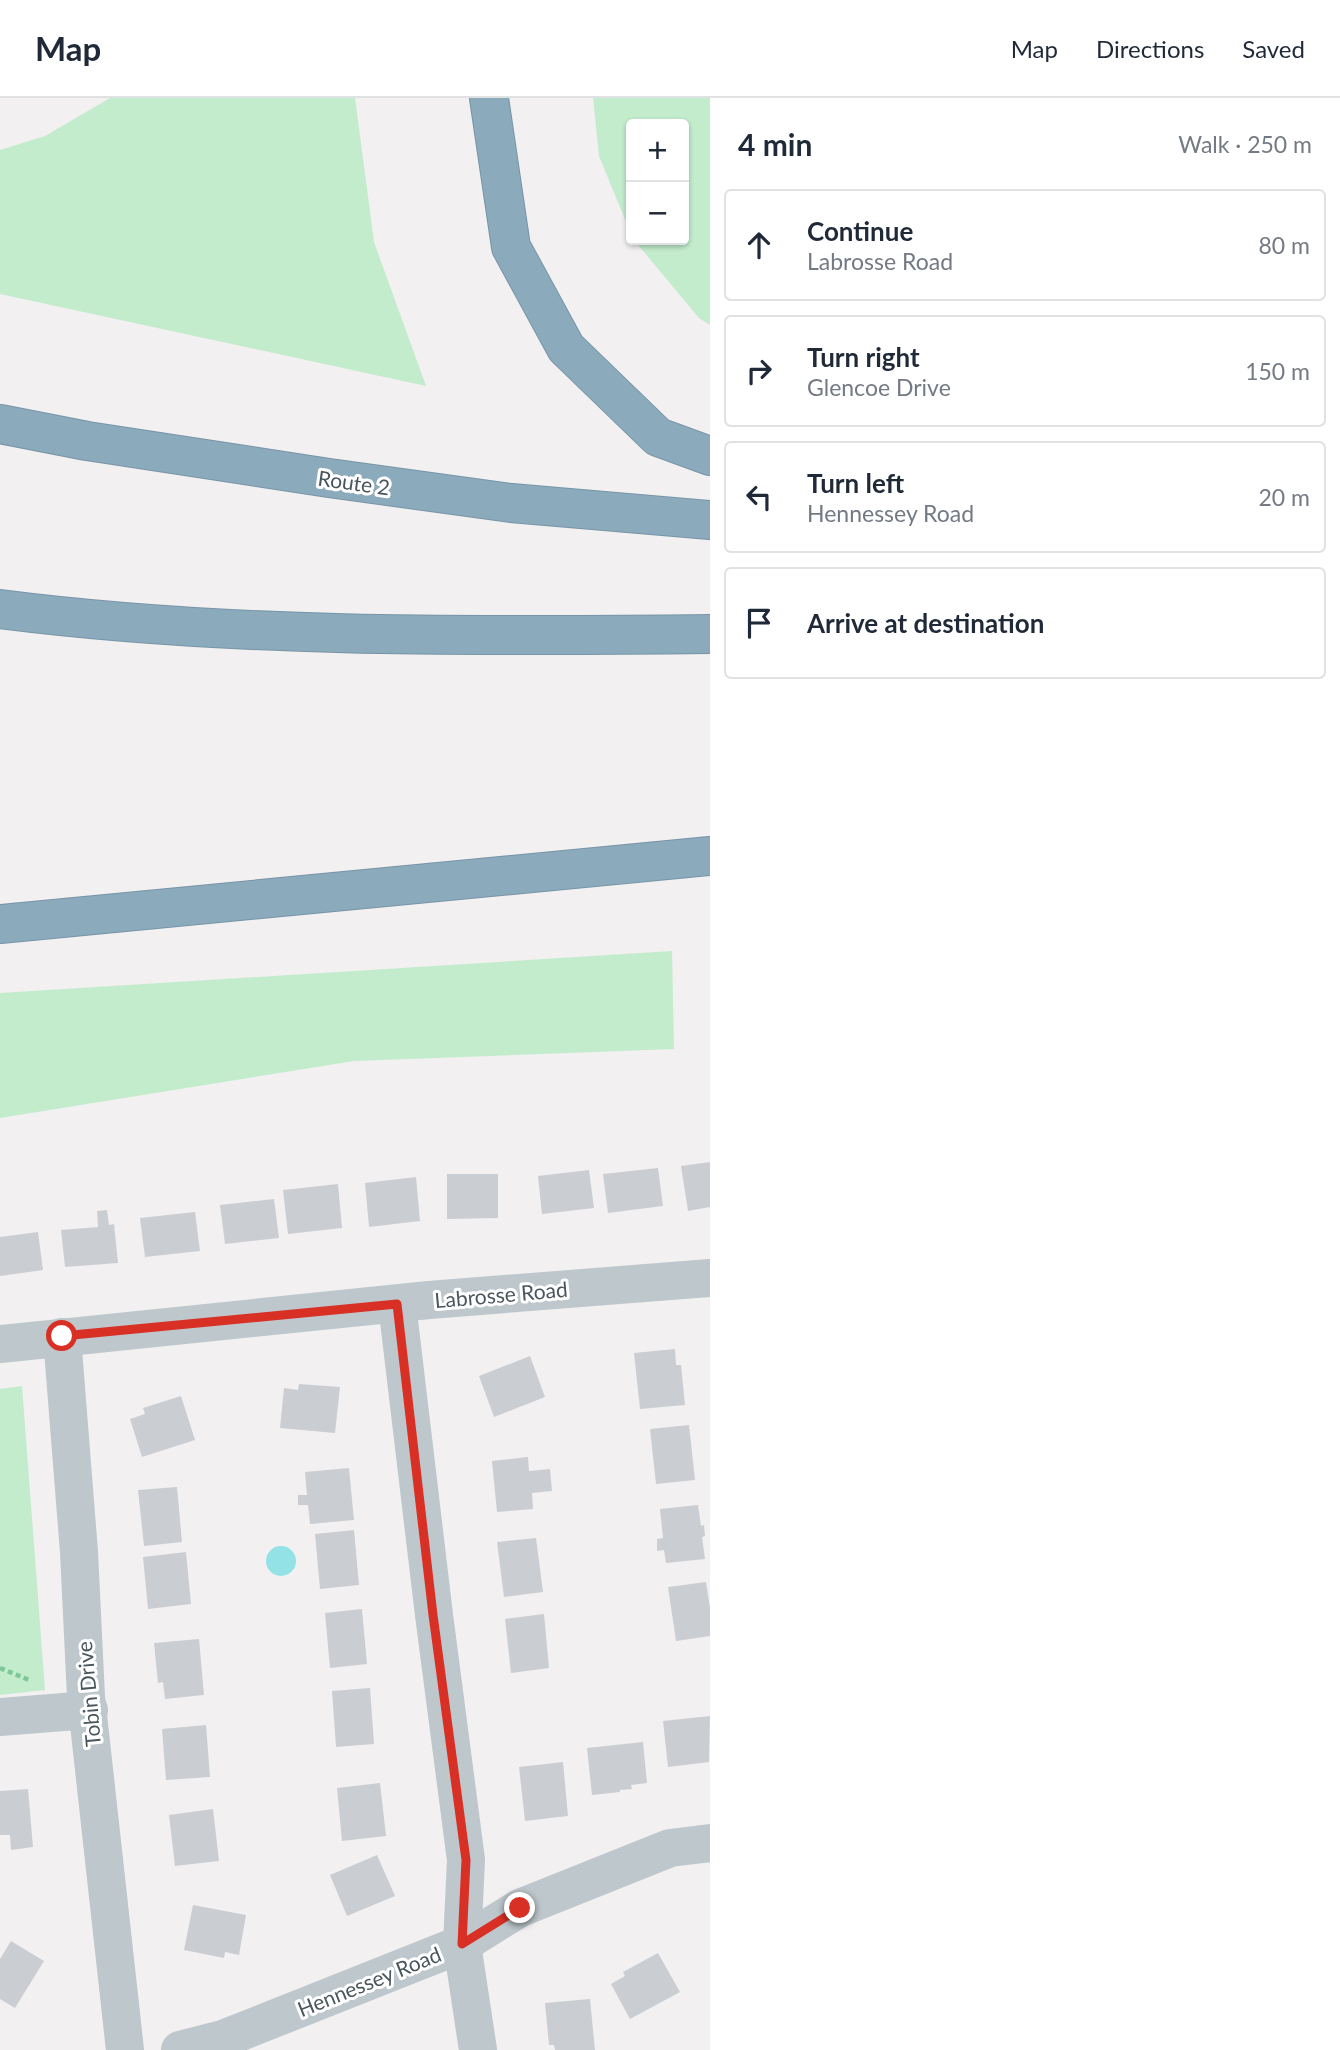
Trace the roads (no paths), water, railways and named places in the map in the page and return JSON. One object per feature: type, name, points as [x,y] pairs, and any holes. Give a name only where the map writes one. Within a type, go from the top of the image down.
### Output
[{"type":"highway","points":[[489,98],[511,247],[566,348],[658,437],[710,456]]},
{"type":"highway","name":"Route 2","points":[[0,424],[87,441],[446,495],[710,520]]},
{"type":"highway","points":[[0,609],[185,626],[302,631],[460,636],[710,634]]},
{"type":"highway","points":[[0,925],[710,856]]},
{"type":"street","name":"Labrosse Road","points":[[0,1344],[397,1304],[710,1278]]},
{"type":"street","points":[[397,1304],[433,1615],[466,1860],[462,1944],[478,2050]]},
{"type":"street","name":"Tobin Drive","points":[[62,1336],[89,1710],[125,2050]]},
{"type":"street","points":[[0,1717],[89,1710]]},
{"type":"street","name":"Hennessey Road","points":[[180,2050],[223,2039],[462,1944],[520,1908],[670,1848],[710,1843]]},
{"type":"water","points":[[281,1546],[292,1550],[296,1561],[292,1572],[281,1576],[270,1572],[266,1561],[270,1550]]}]
